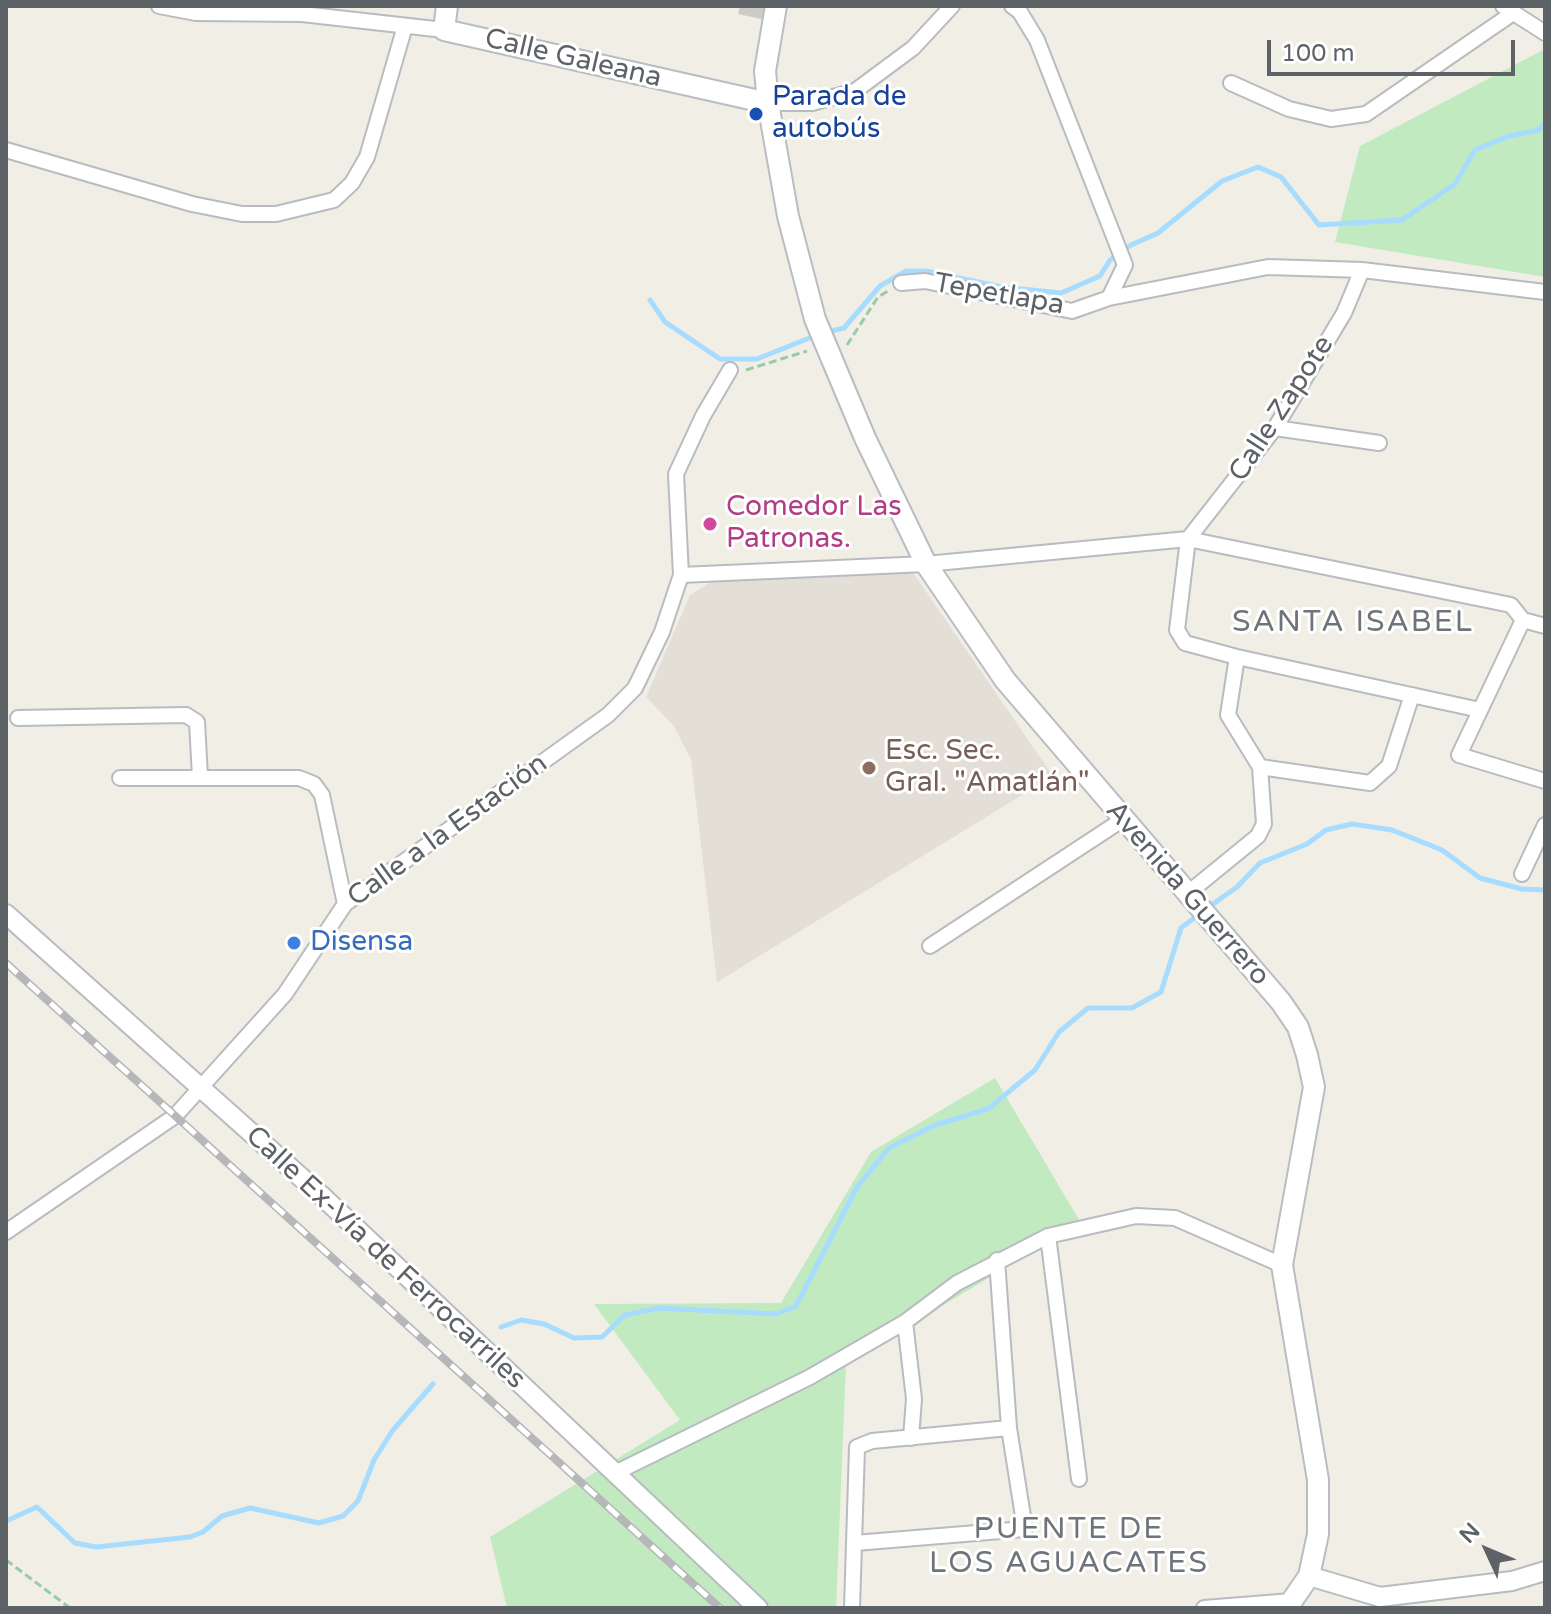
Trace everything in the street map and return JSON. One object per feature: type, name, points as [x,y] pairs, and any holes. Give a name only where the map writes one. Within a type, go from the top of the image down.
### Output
[{"type":"main road","points":[[444,30],[447,6]]},
{"type":"main road","name":"Avenida Guerrero","points":[[776,6],[765,71],[768,103],[788,216],[815,319],[926,564],[1005,680],[1298,1027],[1314,1087],[1282,1265],[1318,1480],[1318,1534],[1309,1576],[1290,1605]]},
{"type":"main road","name":"Calle Galeana","points":[[444,30],[768,103]]},
{"type":"street","name":"Calle Galeana","points":[[159,6],[196,13],[302,14],[444,30]]},
{"type":"street","name":"Calle Galeana","points":[[768,103],[812,103],[855,91],[913,48],[952,6]]},
{"type":"street","points":[[1012,6],[1020,12],[1037,40],[1125,265],[1109,298]]},
{"type":"street","points":[[1231,83],[1289,109],[1331,119],[1366,114],[1508,9],[1545,33]]},
{"type":"street","points":[[6,150],[192,204],[242,214],[276,214],[334,200],[352,183],[367,157],[405,26]]},
{"type":"street","name":"Tepetlapa","points":[[901,283],[925,281],[1072,311],[1109,298],[1268,267],[1362,270],[1545,292]]},
{"type":"street","name":"Calle Zapote","points":[[1188,539],[1275,428],[1344,313],[1362,270]]},
{"type":"street","points":[[730,370],[703,416],[676,474],[681,575],[926,564],[1188,539],[1511,605],[1523,620],[1545,626]]},
{"type":"street","points":[[1275,428],[1379,443]]},
{"type":"street","points":[[1188,539],[1177,630],[1185,643],[1480,710]]},
{"type":"street","name":"Calle a la Estación","points":[[6,1232],[175,1116],[285,994],[345,904],[608,715],[635,688],[662,632],[681,575]]},
{"type":"street","points":[[1523,620],[1459,755],[1545,781]]},
{"type":"street","points":[[1191,898],[1258,836],[1264,824],[1260,767],[1228,715],[1237,657]]},
{"type":"street","points":[[1260,767],[1370,783],[1389,766],[1412,695]]},
{"type":"street","points":[[18,718],[186,715],[197,722],[200,777]]},
{"type":"street","points":[[120,778],[299,778],[314,784],[322,795],[345,904]]},
{"type":"street","points":[[930,946],[1122,820]]},
{"type":"street","points":[[1522,874],[1545,825]]},
{"type":"street","name":"Calle Ex-Vía de Ferrocarriles","points":[[6,914],[323,1197],[617,1472],[692,1549],[758,1608]]},
{"type":"street","points":[[617,1472],[810,1377],[905,1322],[957,1283],[1048,1236],[1136,1216],[1175,1218],[1282,1265]]},
{"type":"street","points":[[1048,1236],[1079,1479]]},
{"type":"street","points":[[855,1543],[1025,1529],[1009,1428],[997,1260]]},
{"type":"street","points":[[905,1322],[914,1399],[911,1438]]},
{"type":"street","points":[[852,1608],[857,1447],[872,1441],[1009,1428]]},
{"type":"street","points":[[1309,1576],[1380,1597],[1512,1581],[1545,1571]]},
{"type":"street","points":[[1204,1608],[1290,1605]]},
{"type":"path","name":"Tepetlapa","points":[[836,369],[857,325],[878,297],[901,283]]},
{"type":"path","points":[[730,370],[742,371],[826,345]]},
{"type":"path","points":[[6,1560],[70,1608]]},
{"type":"shaded area","name":"Esc. Sec. Gral. \"Amatlán\"","points":[[902,570],[914,574],[1053,776],[717,982],[691,759],[673,725],[646,697],[690,595],[714,580]]},
{"type":"green space","points":[[1545,49],[1545,277],[1335,242],[1360,146]]},
{"type":"green space","points":[[995,1078],[1081,1223],[846,1363],[836,1608],[507,1608],[490,1537],[680,1420],[594,1304],[781,1303],[871,1152]]},
{"type":"building","points":[[740,6],[769,6],[766,20],[738,14]]},
{"type":"waterway","points":[[827,332],[844,328],[880,286],[906,271],[926,271],[1002,287],[1061,293],[1100,276],[1110,260],[1131,245],[1158,233],[1222,181],[1258,167],[1281,177],[1319,225],[1402,220],[1455,184],[1475,150],[1506,137],[1538,130],[1545,124]]},
{"type":"waterway","points":[[650,300],[665,322],[720,359],[757,359],[817,335]]},
{"type":"waterway","points":[[1206,909],[1237,887],[1260,863],[1307,844],[1326,830],[1352,824],[1392,830],[1442,850],[1480,878],[1522,889],[1545,890]]},
{"type":"waterway","points":[[501,1327],[521,1320],[544,1324],[574,1338],[602,1337],[625,1315],[659,1308],[776,1314],[796,1306],[857,1187],[889,1148],[935,1125],[988,1109],[1035,1070],[1059,1032],[1088,1008],[1132,1008],[1161,992],[1181,928],[1198,915]]},
{"type":"waterway","points":[[6,1521],[37,1507],[75,1543],[96,1547],[190,1537],[203,1532],[222,1516],[250,1508],[319,1523],[343,1516],[358,1501],[374,1460],[393,1430],[433,1384]]},
{"type":"railway","points":[[6,963],[720,1608]]},
{"type":"place","name":"Parada de autobús","points":[[756,114]]},
{"type":"place","name":"Comedor Las Patronas.","points":[[710,524]]},
{"type":"place","name":"Esc. Sec. Gral. \"Amatlán\"","points":[[869,768]]},
{"type":"place","name":"Disensa","points":[[294,943]]},
{"type":"district","name":"SANTA ISABEL","points":[[1353,623]]},
{"type":"district","name":"PUENTE DE LOS AGUACATES","points":[[1069,1547]]}]
